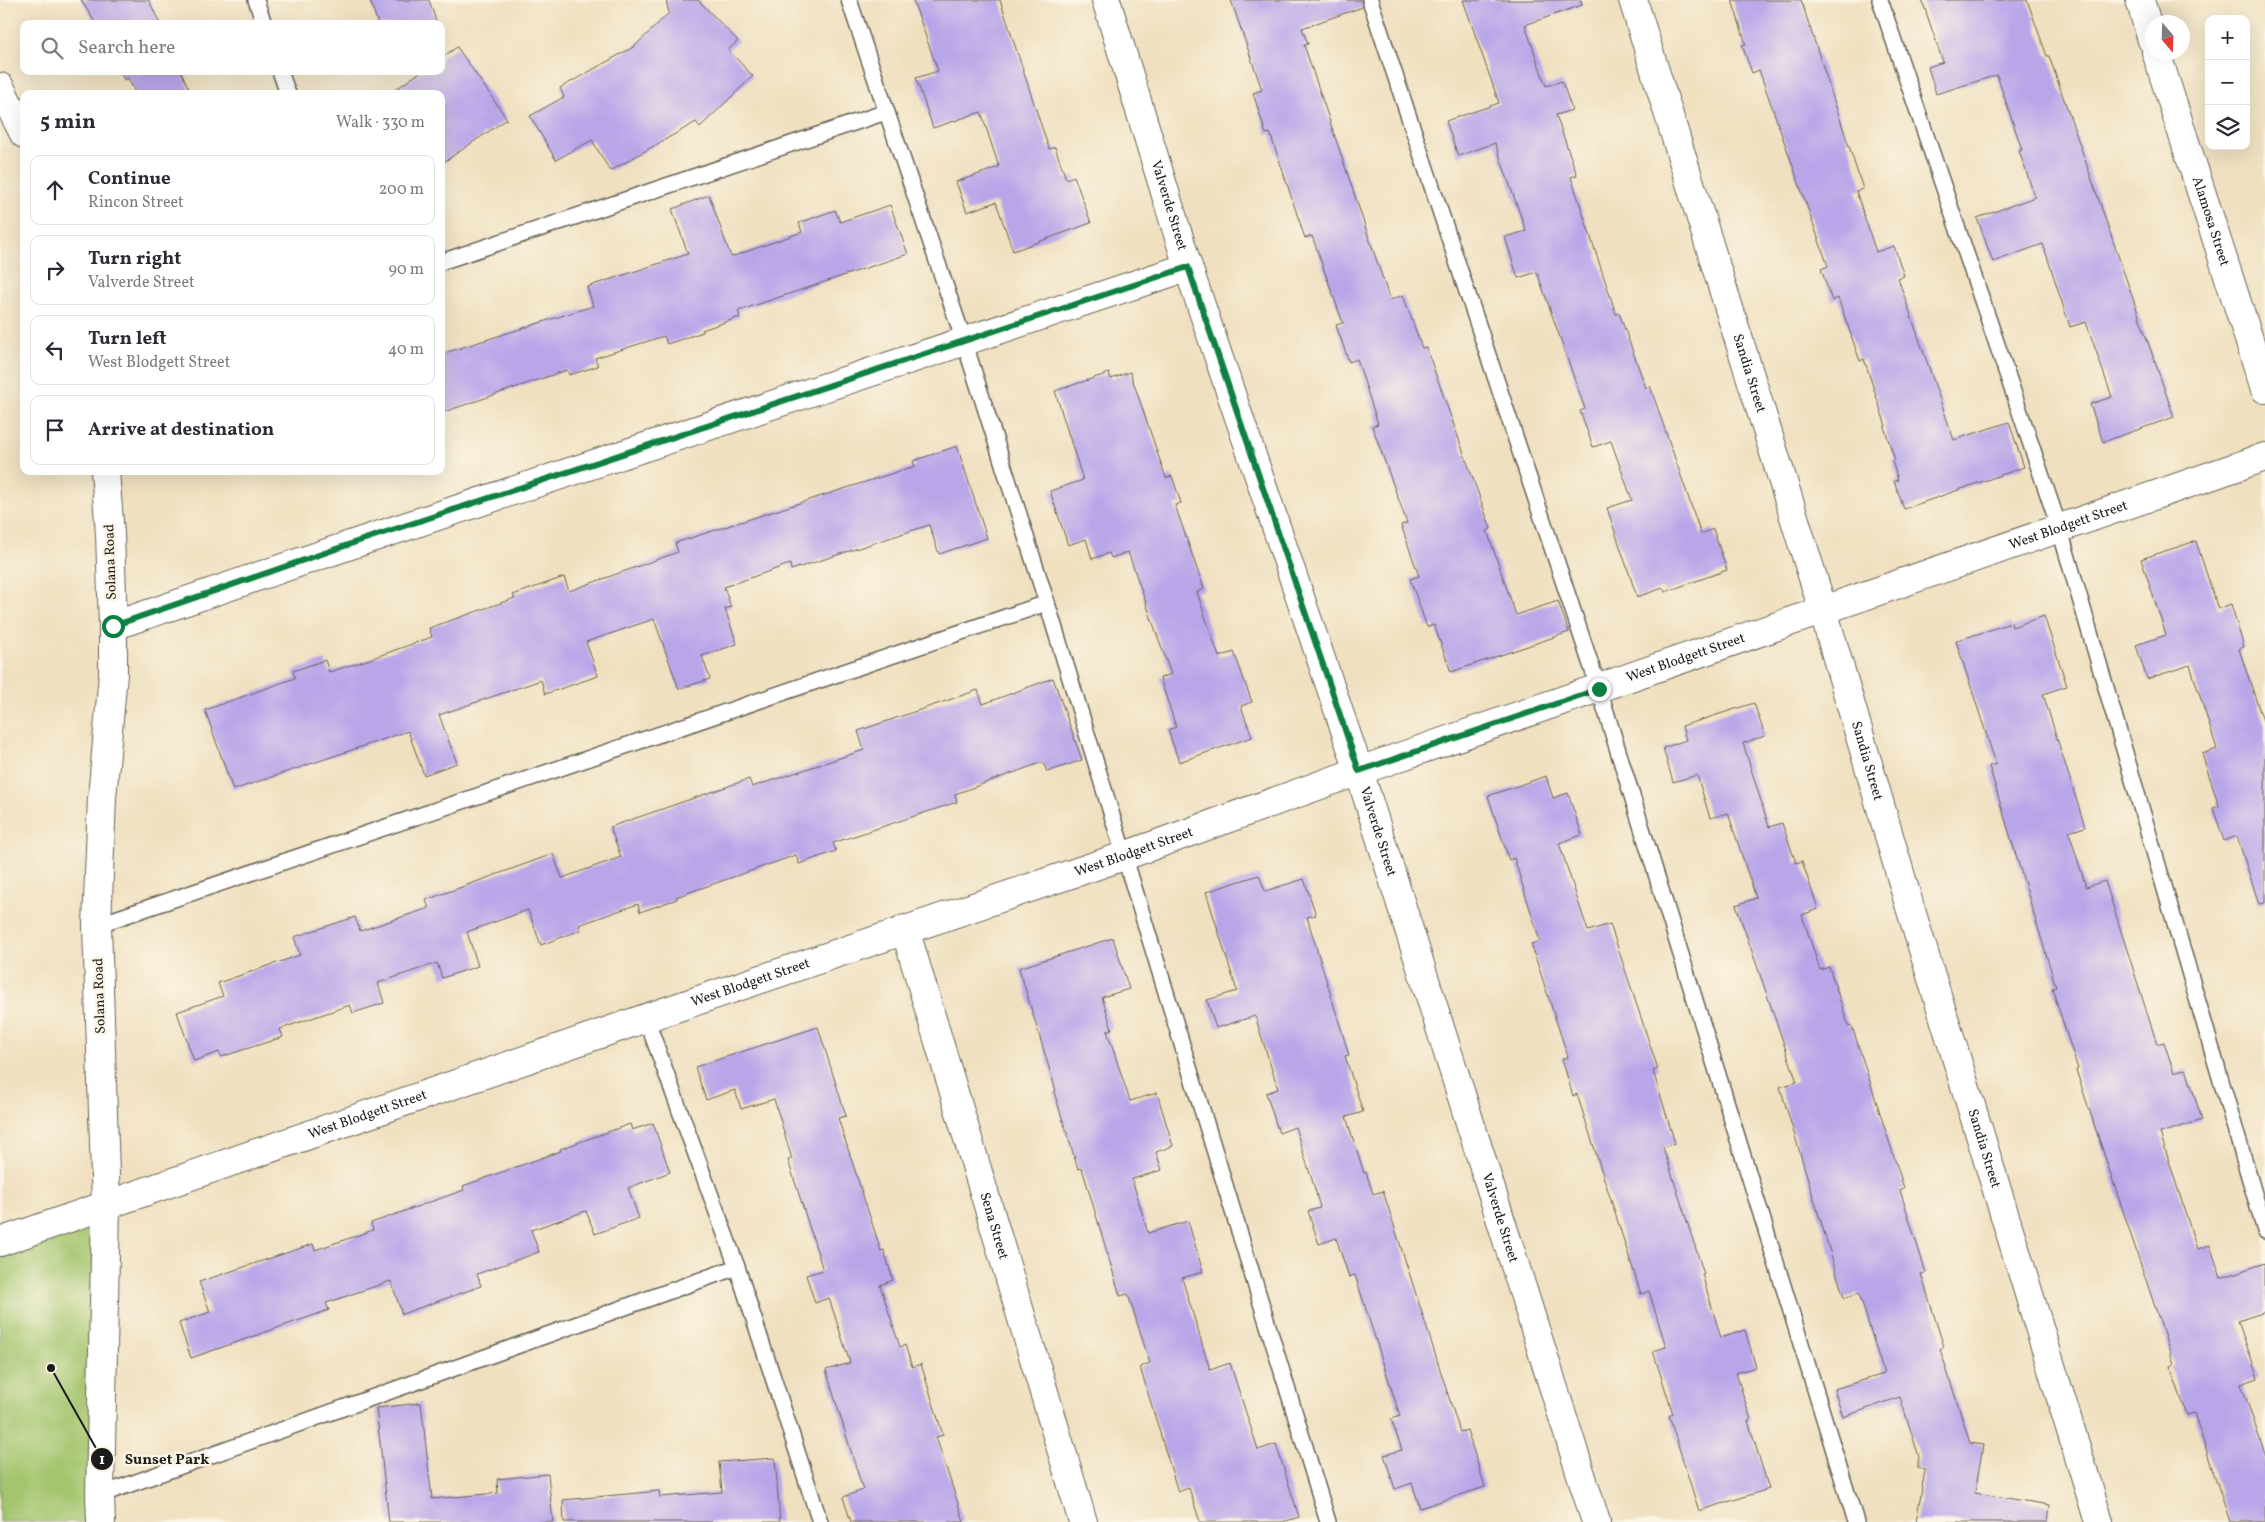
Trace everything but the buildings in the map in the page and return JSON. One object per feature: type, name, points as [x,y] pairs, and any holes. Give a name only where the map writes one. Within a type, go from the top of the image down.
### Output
[{"type":"street","name":"Valverde Street","points":[[1106,0],[1188,267],[1359,771],[1596,1522]]},
{"type":"street","name":"Sandia Street","points":[[1633,0],[1824,610],[1909,904],[2099,1522]]},
{"type":"street","points":[[2140,0],[2145,17]]},
{"type":"street","name":"Alamosa Street","points":[[2159,60],[2265,389]]},
{"type":"street","points":[[0,87],[20,126]]},
{"type":"street","points":[[113,626],[362,540],[1188,267]]},
{"type":"street","name":"West Blodgett Street","points":[[0,1242],[905,929],[1124,856],[1359,771],[2265,457]]},
{"type":"street","name":"Solana Road","points":[[101,1522],[106,1206],[97,925],[102,798],[113,674],[110,534],[105,475]]},
{"type":"street","name":"Sena Street","points":[[905,929],[1083,1522]]},
{"type":"lane","points":[[256,0],[263,20]]},
{"type":"lane","points":[[850,0],[964,341],[1047,603],[1328,1522]]},
{"type":"lane","points":[[1370,0],[1599,689],[1856,1522]]},
{"type":"lane","points":[[1880,0],[2059,527],[2265,1230]]},
{"type":"lane","points":[[281,75],[287,90]]},
{"type":"lane","points":[[445,261],[886,112]]},
{"type":"lane","points":[[97,925],[1047,603]]},
{"type":"lane","points":[[646,1018],[737,1267],[820,1522]]},
{"type":"lane","points":[[100,1495],[737,1267]]},
{"type":"green space","points":[[106,1206],[101,1522],[0,1522],[0,1242]]},
{"type":"place","name":"Sunset Park","points":[[51,1368]]},
{"type":"route","points":[[113,626],[362,540],[1188,267],[1359,771],[1599,689]]}]
